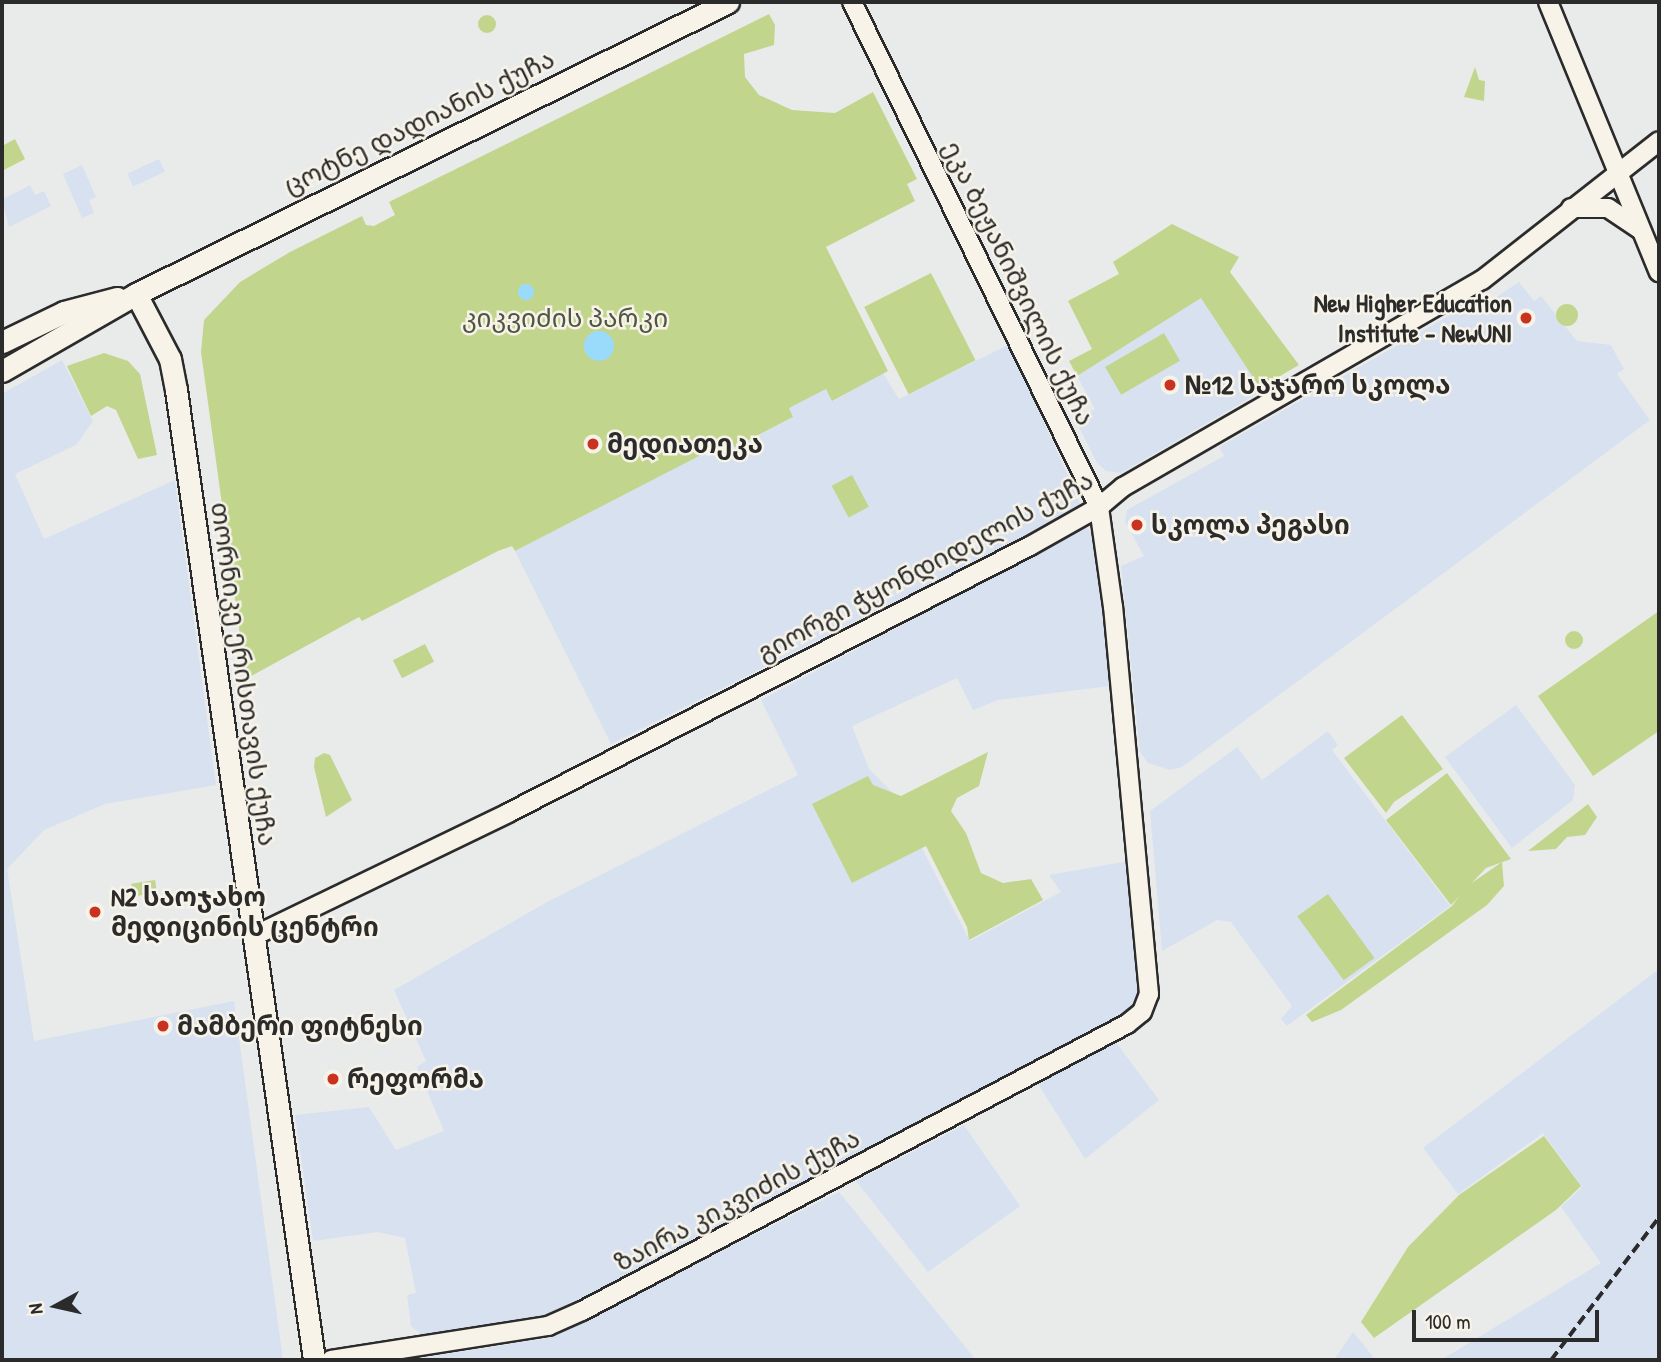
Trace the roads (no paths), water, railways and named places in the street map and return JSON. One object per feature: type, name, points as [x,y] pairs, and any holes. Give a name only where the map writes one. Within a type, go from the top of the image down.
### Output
[{"type":"main road","name":"ცოტნე დადიანის ქუჩა","points":[[136,293],[728,2]]},
{"type":"main road","points":[[2,342],[64,312],[136,293]]},
{"type":"main road","points":[[2,371],[136,293]]},
{"type":"main road","name":"თორნიკე ერისთავის ქუჩა","points":[[136,293],[170,359],[176,390],[314,1360]]},
{"type":"street","name":"ეკა ბეჟანიშვილის ქუჩა","points":[[852,2],[1099,507],[1113,607],[1147,957],[1149,994],[1142,1013]]},
{"type":"street","points":[[1548,2],[1659,272]]},
{"type":"street","name":"გიორგი ჭყონდიდელის ქუჩა","points":[[254,936],[769,681],[1099,507],[1123,487],[1482,280],[1659,141]]},
{"type":"street","points":[[1571,208],[1608,208],[1642,230]]},
{"type":"street","name":"ზაირა კიკვიძის ქუჩა","points":[[331,1360],[548,1326],[1142,1013]]},
{"type":"water","points":[[523,284],[529,284],[534,292],[532,298],[523,300],[518,295],[518,289]]},
{"type":"water","points":[[599,331],[610,335],[614,346],[610,357],[599,361],[588,357],[584,346],[588,335]]},
{"type":"railway","points":[[1551,1360],[1659,1217]]},
{"type":"place","name":"New Higher Education Institute - NewUNI","points":[[1526,318]]},
{"type":"place","name":"№12 საჯარო სკოლა","points":[[1170,385]]},
{"type":"place","name":"მედიათეკა","points":[[593,444]]},
{"type":"place","name":"სკოლა პეგასი","points":[[1137,525]]},
{"type":"place","name":"N2 საოჯახო მედიცინის ცენტრი","points":[[95,912]]},
{"type":"place","name":"მამბერი ფიტნესი","points":[[163,1026]]},
{"type":"place","name":"რეფორმა","points":[[333,1079]]},
{"type":"park label","name":"კიკვიძის პარკი","points":[[565,318]]}]
